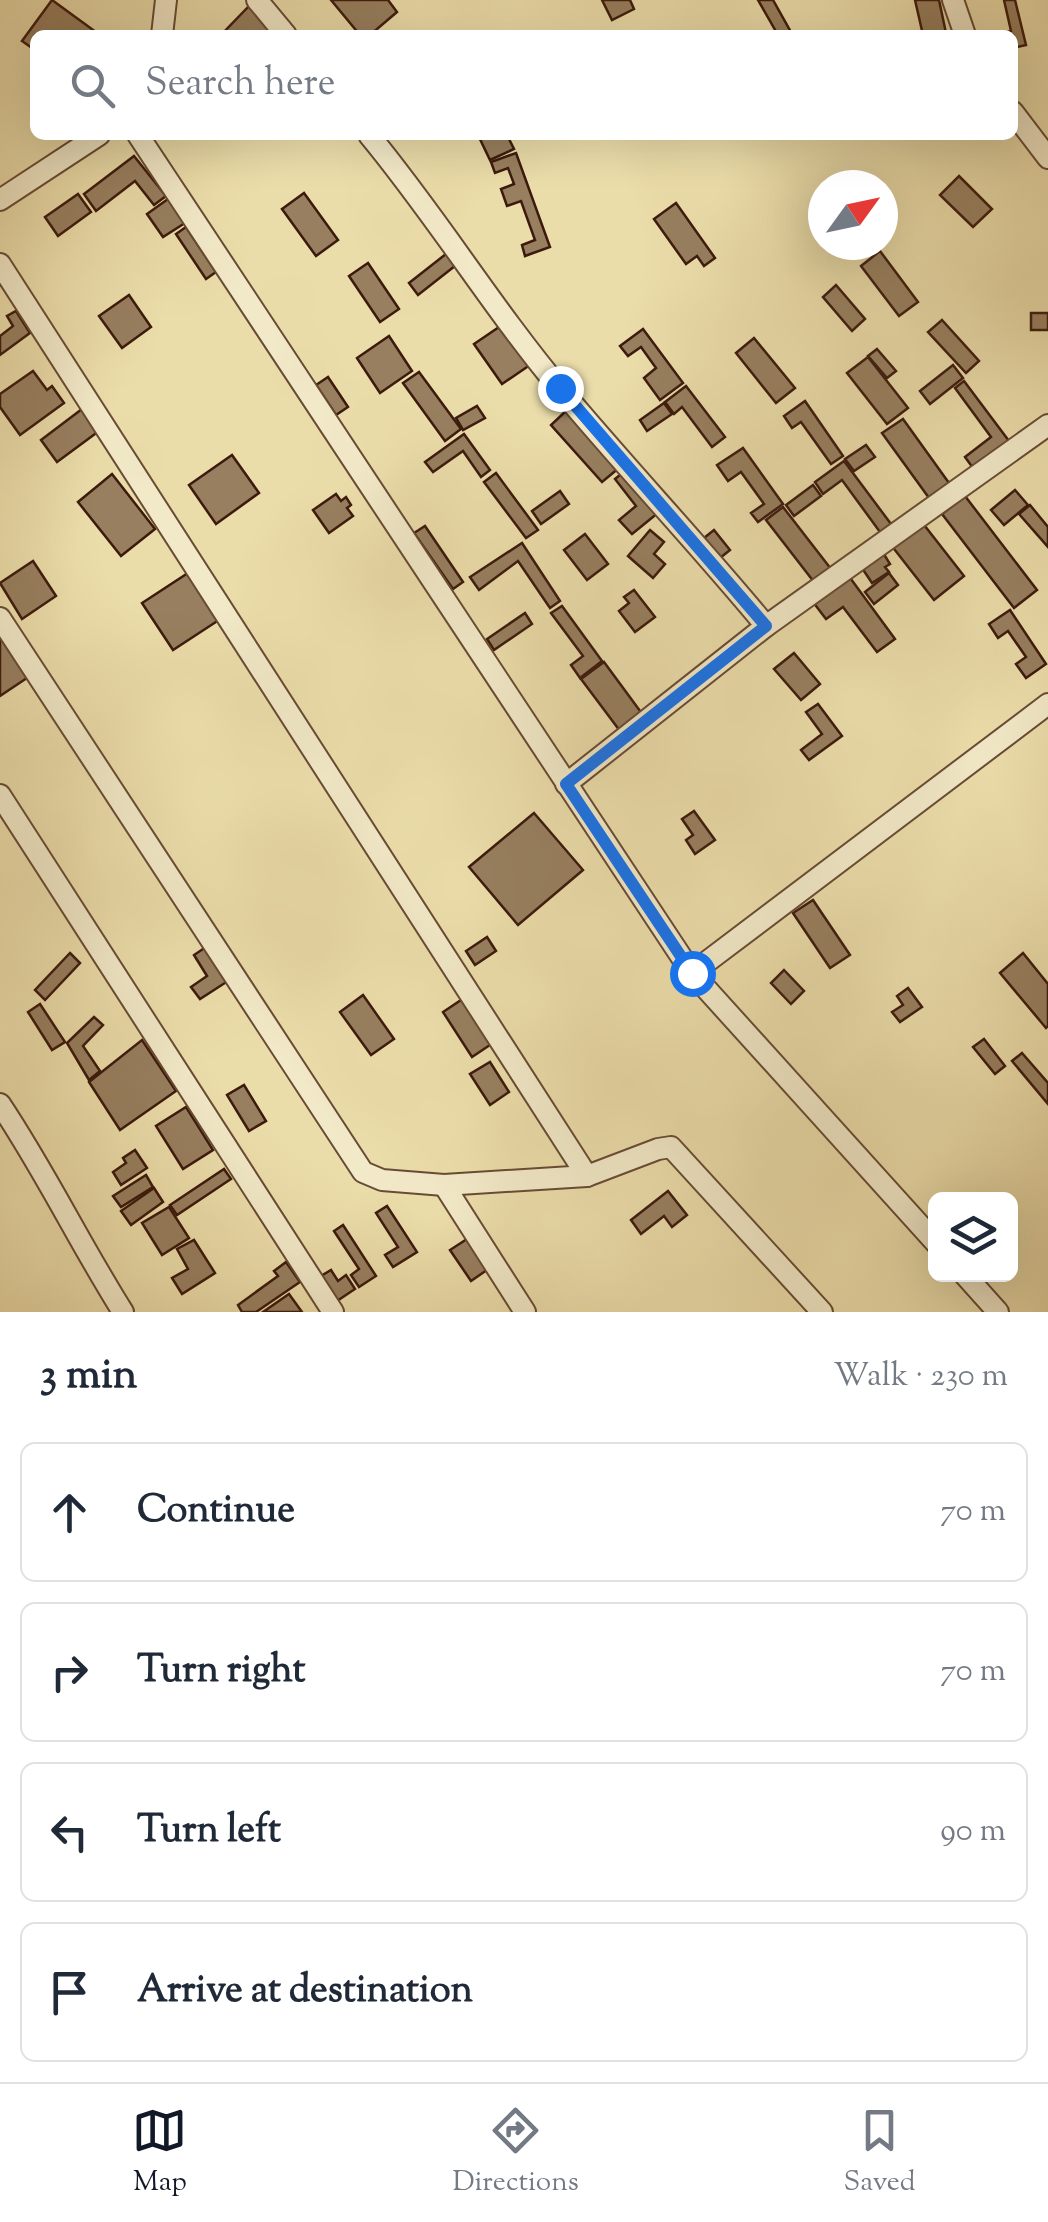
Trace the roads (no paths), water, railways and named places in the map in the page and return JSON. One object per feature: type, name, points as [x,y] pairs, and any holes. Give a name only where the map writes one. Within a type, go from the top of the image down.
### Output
[{"type":"street","points":[[163,30],[166,0]]},
{"type":"street","points":[[257,0],[282,30]]},
{"type":"street","points":[[953,0],[963,30]]},
{"type":"street","points":[[1018,119],[1048,158]]},
{"type":"street","points":[[3,194],[91,140]]},
{"type":"street","points":[[141,140],[692,973],[928,1234]]},
{"type":"street","points":[[372,140],[560,388],[766,626]]},
{"type":"street","points":[[0,264],[587,1176]]},
{"type":"street","points":[[566,784],[766,626],[1047,426]]},
{"type":"street","points":[[0,618],[362,1172],[382,1180],[444,1184],[587,1176],[658,1149],[671,1148],[822,1312]]},
{"type":"street","points":[[692,973],[1048,704]]},
{"type":"street","points":[[0,794],[333,1312]]},
{"type":"street","points":[[0,1104],[123,1312]]},
{"type":"street","points":[[444,1184],[524,1312]]},
{"type":"street","points":[[971,1282],[998,1312]]}]
